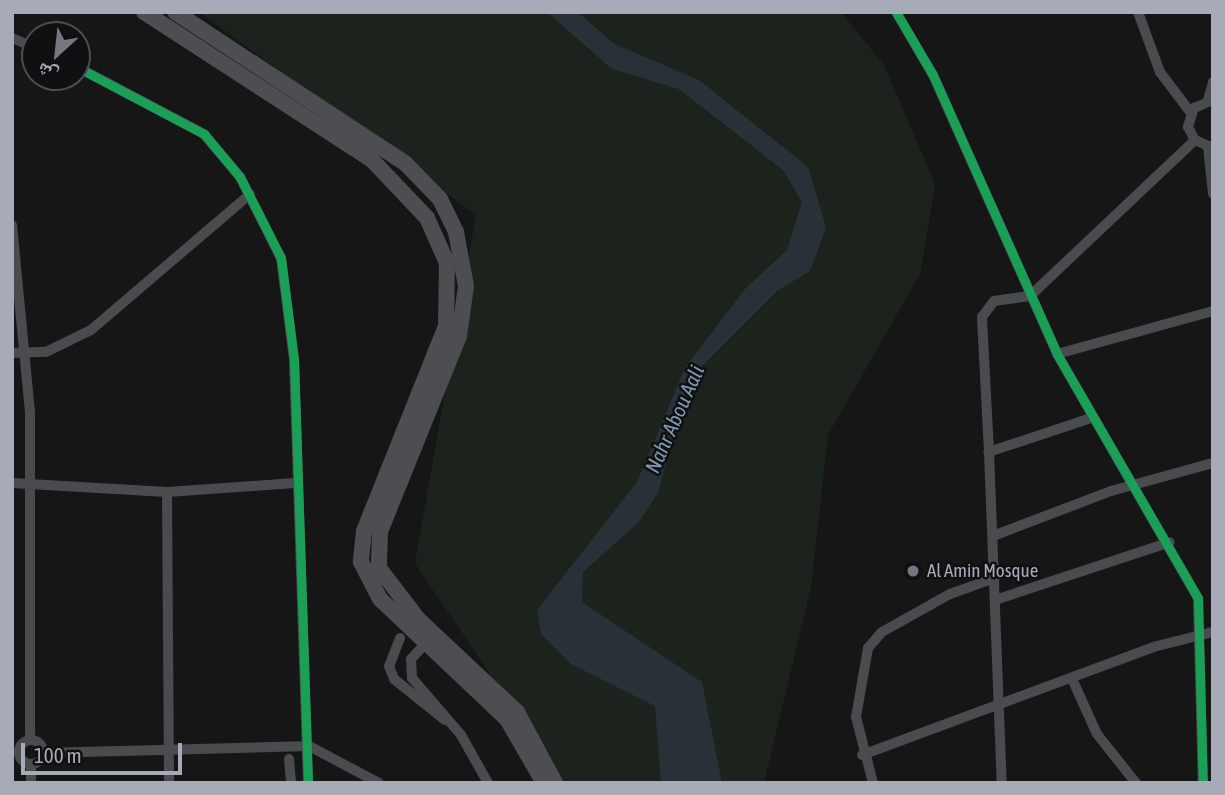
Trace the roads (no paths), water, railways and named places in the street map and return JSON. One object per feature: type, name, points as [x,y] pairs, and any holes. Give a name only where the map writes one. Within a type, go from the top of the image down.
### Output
[{"type":"main road","points":[[144,12],[349,146],[411,194],[447,263],[442,340],[361,545],[366,578],[426,643],[507,719],[544,783]]},
{"type":"main road","points":[[176,12],[359,130],[424,180],[463,253],[459,336],[376,548],[385,580],[416,621],[517,712],[555,783]]},
{"type":"main road","points":[[191,44],[200,29]]},
{"type":"main road","points":[[349,146],[359,130]]},
{"type":"street","points":[[896,12],[933,75],[1057,354],[1130,485],[1170,542],[1198,598],[1208,633],[1203,783]]},
{"type":"street","points":[[1138,12],[1160,72],[1191,113],[1195,141]]},
{"type":"street","points":[[91,74],[204,134],[250,194],[281,258],[294,360],[295,483],[309,746],[308,783]]},
{"type":"street","points":[[1191,113],[1210,100],[1213,82]]},
{"type":"street","points":[[1002,783],[982,317],[994,301],[1030,296],[1195,141]]},
{"type":"street","points":[[1195,141],[1210,148],[1213,194]]},
{"type":"street","points":[[12,354],[27,357],[91,330],[250,194]]},
{"type":"street","points":[[12,225],[27,357],[31,481],[30,740],[43,753]]},
{"type":"street","points":[[1057,354],[1213,311]]},
{"type":"street","points":[[989,452],[1091,418]]},
{"type":"street","points":[[993,536],[1130,485],[1213,463]]},
{"type":"street","points":[[12,483],[31,481],[167,492],[295,483]]},
{"type":"street","points":[[167,492],[169,783]]},
{"type":"street","points":[[995,600],[1170,542]]},
{"type":"street","points":[[873,783],[862,755],[858,677],[875,639],[950,594],[995,578]]},
{"type":"street","points":[[862,755],[1208,633]]},
{"type":"street","points":[[400,638],[389,666],[394,679],[452,724]]},
{"type":"street","points":[[426,643],[409,670],[452,724],[488,783]]},
{"type":"street","points":[[1073,681],[1097,734],[1136,783]]},
{"type":"street","points":[[30,740],[16,753],[31,764]]},
{"type":"street","points":[[31,783],[31,764],[43,753],[309,746],[379,783]]},
{"type":"street","points":[[289,759],[291,783]]},
{"type":"water","name":"Nahr Abou Aali","points":[[547,12],[577,12],[615,44],[699,80],[808,167],[826,227],[810,271],[777,291],[700,368],[683,399],[658,493],[639,522],[583,572],[582,602],[702,682],[722,783],[661,783],[655,706],[571,664],[541,634],[537,610],[637,482],[685,368],[745,289],[787,250],[802,202],[783,170],[679,89],[612,69]]},
{"type":"place","name":"Al Amin Mosque","points":[[913,571]]}]
